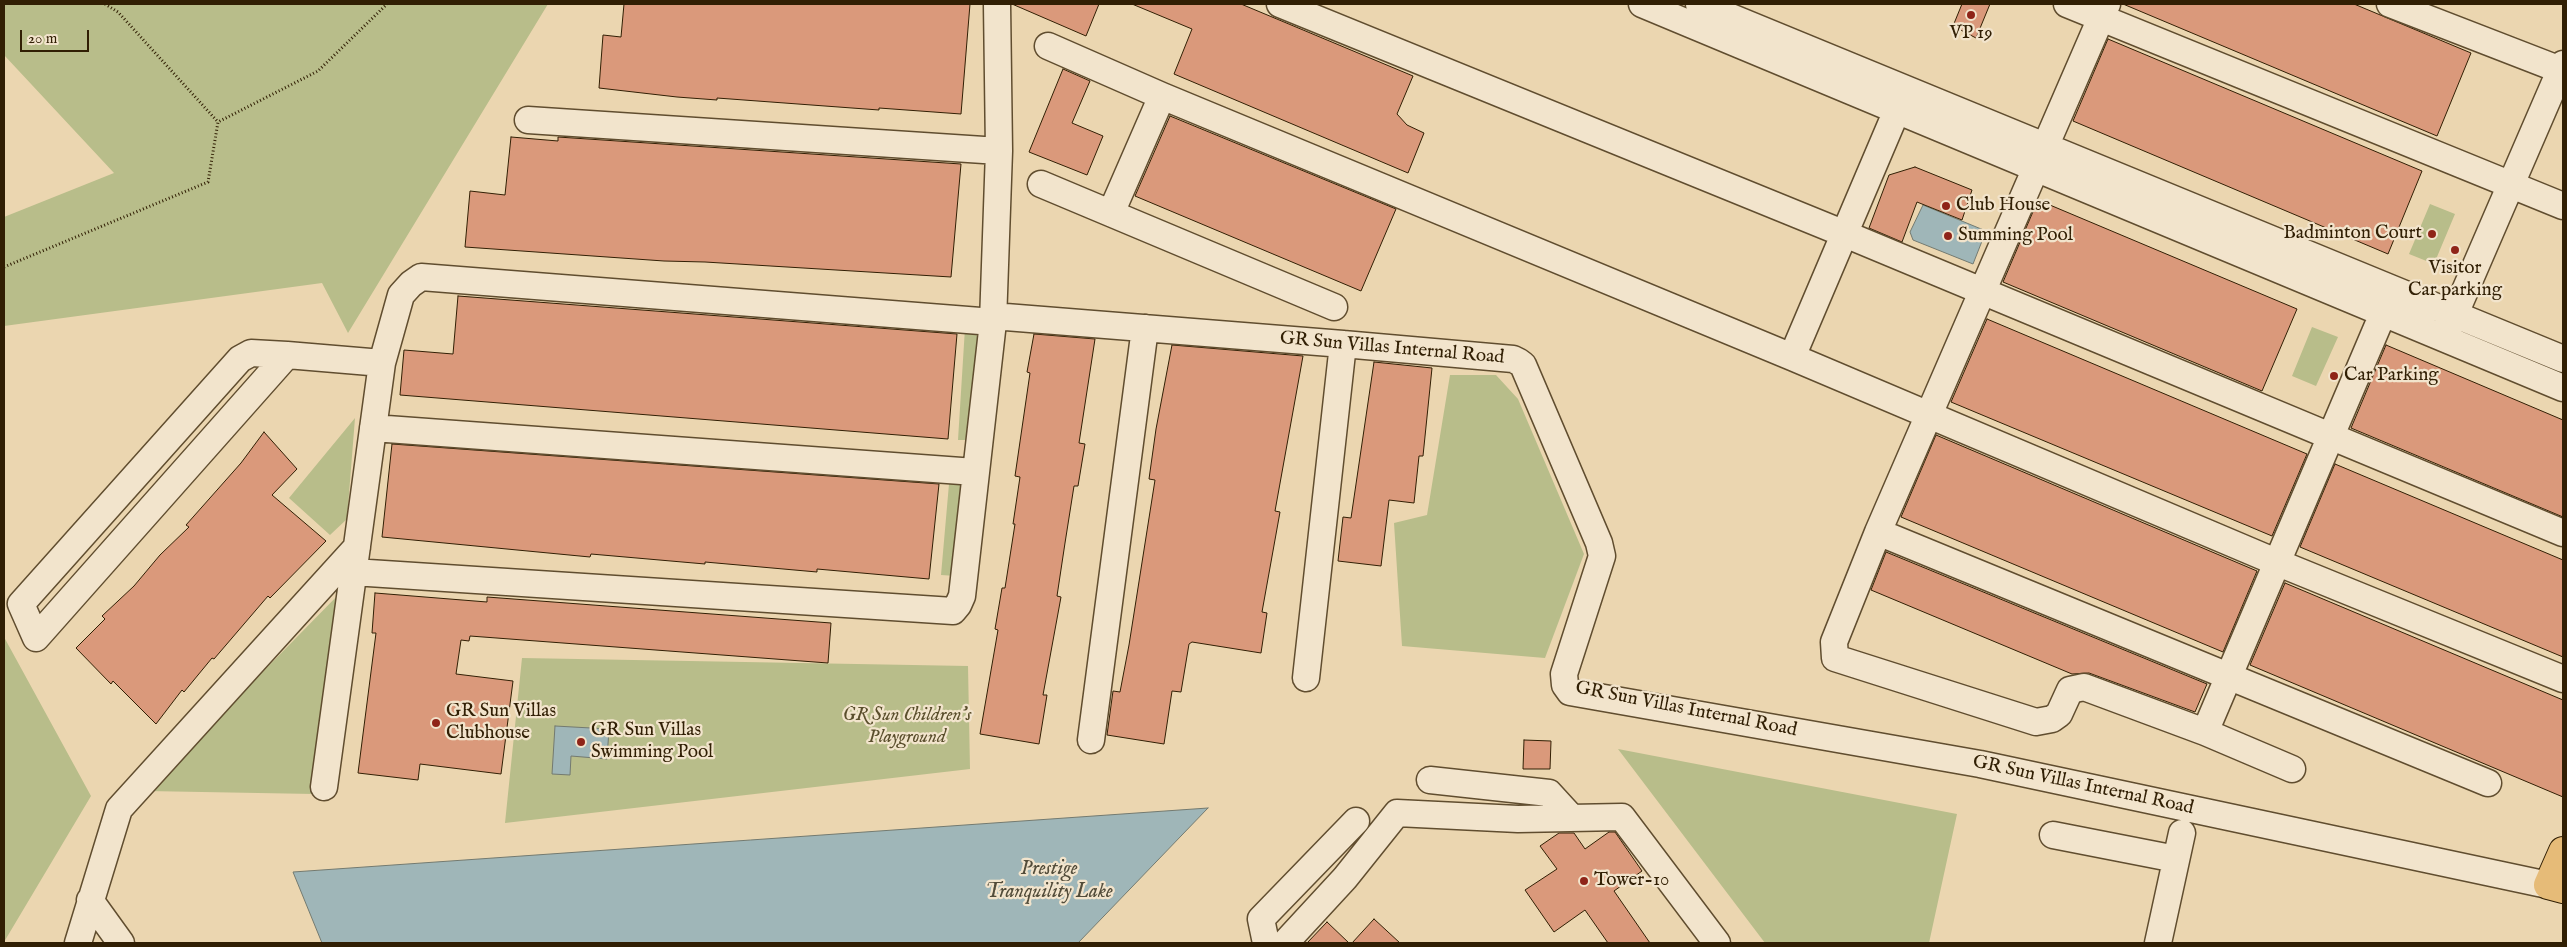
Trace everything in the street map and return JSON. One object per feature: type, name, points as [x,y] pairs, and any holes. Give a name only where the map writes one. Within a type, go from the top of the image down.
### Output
[{"type":"main road","points":[[2556,887],[2563,851]]},
{"type":"street","points":[[78,943],[118,809],[355,559],[947,612],[958,606],[962,596],[993,319],[999,151],[997,4]]},
{"type":"street","points":[[1280,4],[1845,234],[2563,533]]},
{"type":"street","points":[[1642,4],[1902,100],[2041,157],[2394,289],[2563,359]]},
{"type":"street","points":[[1699,4],[1902,100]]},
{"type":"street","points":[[2067,4],[2104,11],[2563,206]]},
{"type":"street","points":[[2390,4],[2562,69],[2444,339]]},
{"type":"street","points":[[2104,11],[1878,532],[1834,642],[1835,658],[2036,722],[2052,719],[2059,714],[2070,690],[2084,687],[2206,732],[2292,769]]},
{"type":"street","points":[[1048,46],[1162,96],[1792,357],[2276,562],[2563,679]]},
{"type":"street","points":[[1111,213],[1162,96]]},
{"type":"street","points":[[1792,357],[1902,100]]},
{"type":"street","points":[[528,120],[999,151]]},
{"type":"street","points":[[2041,157],[2383,313],[2563,388]]},
{"type":"street","points":[[1042,184],[1334,308]]},
{"type":"street","name":"GR Sun Villas Internal Road","points":[[324,787],[382,363],[401,294],[421,277],[993,319],[1145,328],[1513,359],[1523,365],[1599,543],[1602,556],[1564,674],[1565,685],[1570,692],[1980,764],[2556,887]]},
{"type":"street","points":[[2206,732],[2276,562],[2394,289]]},
{"type":"street","points":[[1090,740],[1145,328]]},
{"type":"street","points":[[1306,678],[1343,344]]},
{"type":"street","points":[[287,355],[36,638],[21,604],[240,359],[251,353],[287,355],[382,363]]},
{"type":"street","points":[[373,428],[976,472]]},
{"type":"street","points":[[1878,532],[2488,782]]},
{"type":"street","points":[[1430,780],[1549,793],[1571,817]]},
{"type":"street","points":[[1285,943],[1345,878],[1397,813],[1518,819],[1622,817],[1717,943]]},
{"type":"street","points":[[1266,943],[1261,919],[1356,821]]},
{"type":"street","points":[[2158,943],[2182,833]]},
{"type":"street","points":[[2053,835],[2176,859]]},
{"type":"street","points":[[90,900],[121,943]]},
{"type":"path","points":[[105,4],[118,12],[218,122]]},
{"type":"path","points":[[218,122],[318,71],[386,4]]},
{"type":"path","points":[[4,267],[208,182],[218,122]]},
{"type":"green space","points":[[4,4],[548,4],[348,333],[322,283],[4,326],[4,217],[114,173],[4,55]]},
{"type":"green space","name":"Badminton Court","points":[[2430,204],[2455,214],[2434,264],[2409,254]]},
{"type":"green space","points":[[2312,327],[2338,337],[2316,386],[2292,376]]},
{"type":"green space","points":[[965,328],[980,329],[973,440],[958,440]]},
{"type":"green space","points":[[1450,375],[1496,375],[1518,399],[1584,554],[1545,658],[1402,646],[1394,523],[1427,515]]},
{"type":"green space","points":[[355,418],[347,519],[330,535],[289,498]]},
{"type":"green space","points":[[949,484],[963,485],[956,576],[941,575]]},
{"type":"green space","points":[[343,590],[314,794],[146,791]]},
{"type":"green space","points":[[4,637],[91,796],[4,942]]},
{"type":"green space","name":"GR Sun Children's Playground","points":[[522,658],[968,666],[970,769],[505,823]]},
{"type":"green space","points":[[1618,749],[1957,814],[1929,943],[1765,943]]},
{"type":"water","name":"Summing Pool","points":[[1923,205],[1986,231],[1973,264],[1913,240],[1910,232]]},
{"type":"water","name":"GR Sun Villas Swimming Pool","points":[[555,726],[609,729],[607,759],[571,756],[570,775],[552,774]]},
{"type":"water","name":"Prestige Tranquility Lake","points":[[1208,808],[1078,943],[322,943],[293,872]]},
{"type":"building","points":[[624,4],[970,4],[961,114],[717,98],[717,100],[599,88],[603,35],[621,37]]},
{"type":"building","points":[[1012,4],[1099,4],[1086,36]]},
{"type":"building","points":[[1132,4],[1241,4],[1413,76],[1397,114],[1407,125],[1424,133],[1408,173],[1174,74],[1192,29]]},
{"type":"building","name":"VP 19","points":[[1962,4],[1990,4],[1976,38],[1953,26]]},
{"type":"building","points":[[2123,4],[2354,4],[2471,53],[2437,136]]},
{"type":"building","points":[[2108,39],[2422,171],[2388,254],[2073,121]]},
{"type":"building","points":[[1063,69],[1090,81],[1072,123],[1103,136],[1087,175],[1029,152]]},
{"type":"building","points":[[1170,116],[1396,209],[1361,291],[1135,196]]},
{"type":"building","points":[[511,137],[558,141],[558,137],[961,164],[951,277],[664,261],[465,247],[470,191],[505,195]]},
{"type":"building","name":"Club House","points":[[1915,167],[1972,190],[1962,220],[1917,202],[1902,242],[1869,228],[1889,175]]},
{"type":"building","points":[[2038,200],[2297,309],[2262,391],[2003,282]]},
{"type":"building","points":[[458,296],[957,334],[948,439],[400,395],[404,350],[453,354]]},
{"type":"building","points":[[1987,319],[2307,454],[2272,536],[1951,402]]},
{"type":"building","points":[[1034,334],[1095,339],[1079,443],[1085,444],[1078,486],[1074,486],[1065,543],[1057,596],[1061,597],[1043,695],[1047,695],[1039,744],[980,734],[998,630],[995,629],[1002,588],[1005,588],[1015,524],[1013,524],[1020,477],[1015,476],[1030,373],[1027,372]]},
{"type":"building","points":[[1172,345],[1303,356],[1275,511],[1280,512],[1262,612],[1267,613],[1261,653],[1192,642],[1189,644],[1181,692],[1172,691],[1164,744],[1107,735],[1113,691],[1120,692],[1129,645],[1155,480],[1149,479],[1156,429]]},
{"type":"building","points":[[2386,345],[2563,420],[2563,517],[2351,428]]},
{"type":"building","points":[[1374,362],[1432,368],[1423,456],[1419,456],[1414,503],[1389,500],[1381,566],[1338,561],[1343,517],[1351,518]]},
{"type":"building","points":[[264,432],[297,469],[272,495],[326,541],[270,598],[268,596],[184,692],[182,690],[156,724],[113,681],[111,684],[76,648],[105,619],[102,616],[134,586],[160,555],[189,527],[186,525],[241,463]]},
{"type":"building","points":[[1936,435],[2257,571],[2223,652],[1901,517]]},
{"type":"building","points":[[392,444],[939,484],[929,579],[817,569],[817,572],[591,554],[590,557],[382,537]]},
{"type":"building","points":[[2335,464],[2563,560],[2563,657],[2300,547]]},
{"type":"building","points":[[1886,552],[2207,684],[2195,712],[2089,673],[2072,674],[1871,590]]},
{"type":"building","points":[[2285,583],[2563,700],[2563,797],[2250,665]]},
{"type":"building","points":[[375,593],[487,602],[487,597],[831,623],[828,663],[470,636],[469,641],[461,640],[456,674],[513,681],[501,774],[420,764],[418,780],[358,773],[376,633],[372,633]]},
{"type":"building","points":[[1524,740],[1551,741],[1550,769],[1523,769]]},
{"type":"building","name":"Tower-10","points":[[1609,832],[1615,832],[1642,871],[1614,891],[1650,943],[1608,943],[1585,910],[1554,932],[1525,890],[1557,869],[1540,846],[1559,833],[1574,833],[1585,849]]},
{"type":"building","points":[[1374,919],[1400,943],[1352,943]]},
{"type":"building","points":[[1327,922],[1349,943],[1307,943]]},
{"type":"place","name":"VP 19","points":[[1971,15]]},
{"type":"place","name":"Club House","points":[[1946,206]]},
{"type":"place","name":"Badminton Court","points":[[2432,234]]},
{"type":"place","name":"Summing Pool","points":[[1948,236]]},
{"type":"place","name":"Visitor Car parking","points":[[2455,250]]},
{"type":"place","name":"Car Parking","points":[[2334,376]]},
{"type":"place","name":"GR Sun Villas Clubhouse","points":[[436,723]]},
{"type":"place","name":"GR Sun Villas Swimming Pool","points":[[581,742]]},
{"type":"place","name":"Tower-10","points":[[1584,881]]}]
